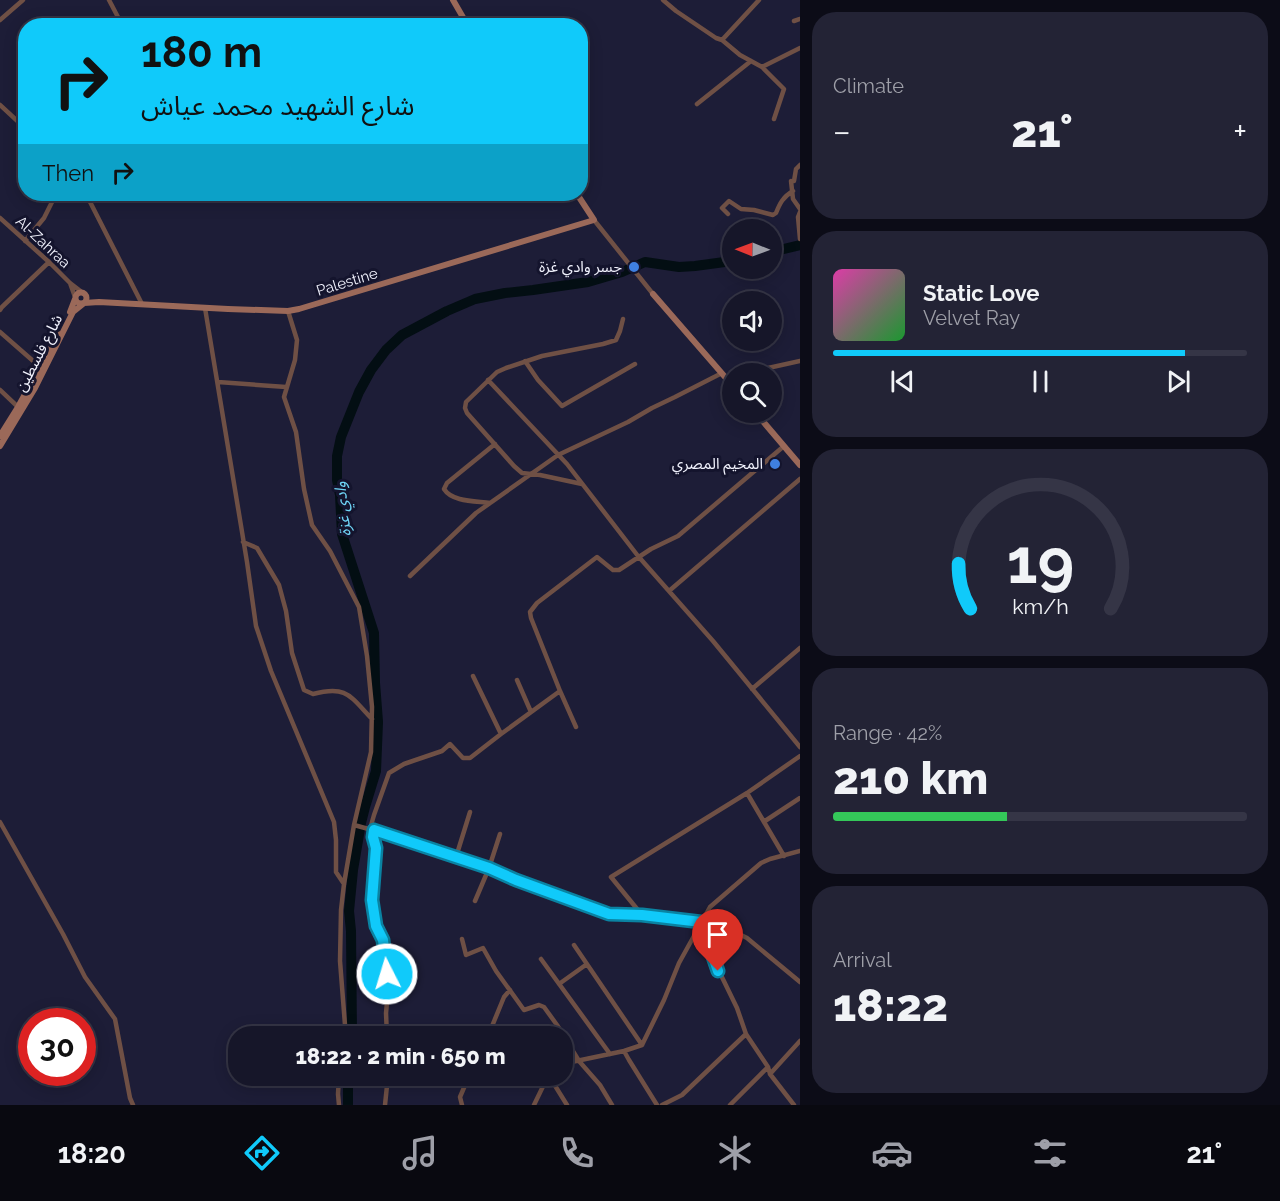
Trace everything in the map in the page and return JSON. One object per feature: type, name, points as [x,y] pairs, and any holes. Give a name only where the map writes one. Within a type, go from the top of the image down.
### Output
[{"type":"street","points":[[0,20],[23,0]]},
{"type":"street","points":[[109,0],[118,18]]},
{"type":"street","points":[[453,0],[463,18]]},
{"type":"street","points":[[663,0],[740,55],[762,67],[784,89],[774,119]]},
{"type":"street","points":[[670,6],[676,0]]},
{"type":"street","points":[[722,40],[759,0]]},
{"type":"street","points":[[762,67],[800,48]]},
{"type":"street","points":[[697,104],[751,61]]},
{"type":"street","points":[[0,105],[18,122]]},
{"type":"street","points":[[800,165],[796,168],[790,186],[793,199],[800,210],[798,217],[800,239]]},
{"type":"street","points":[[728,214],[722,208],[729,201],[741,209],[773,215],[785,196],[792,190]]},
{"type":"street","points":[[26,241],[44,218],[52,201]]},
{"type":"street","points":[[90,201],[142,304]]},
{"type":"street","points":[[582,201],[653,294],[722,371]]},
{"type":"street","name":"Al-Zahraa","points":[[0,218],[49,262],[84,299]]},
{"type":"street","name":"Palestine","points":[[75,298],[78,303],[84,299],[99,302],[205,308],[299,309],[594,220]]},
{"type":"street","points":[[0,310],[49,262]]},
{"type":"street","name":"Al-Zahraa","points":[[70,283],[75,298]]},
{"type":"street","points":[[0,436],[70,312],[78,293],[84,299]]},
{"type":"street","name":"شارع فلسطين","points":[[0,446],[35,388],[73,312],[84,299]]},
{"type":"street","points":[[205,308],[256,626],[271,671],[334,822],[336,872],[344,884]]},
{"type":"street","points":[[288,310],[297,340],[295,360],[284,397],[296,432],[312,525],[330,551],[359,607],[372,707],[370,753],[344,884],[339,935],[345,1026]]},
{"type":"street","points":[[582,484],[522,473],[467,413],[466,402],[497,372],[542,356],[616,340],[623,319]]},
{"type":"street","points":[[0,332],[40,367]]},
{"type":"street","points":[[782,365],[800,361]]},
{"type":"street","points":[[525,362],[562,406],[635,364]]},
{"type":"street","points":[[410,576],[476,513],[558,455],[675,397],[722,377]]},
{"type":"street","points":[[488,380],[558,455],[638,556],[713,641],[800,747]]},
{"type":"street","points":[[218,382],[286,387]]},
{"type":"street","points":[[0,390],[18,407]]},
{"type":"street","points":[[764,423],[800,465]]},
{"type":"street","points":[[490,503],[457,498],[448,494],[444,489],[447,483],[495,444]]},
{"type":"street","points":[[576,727],[537,636],[530,612],[537,603],[597,557],[613,570],[619,570],[638,556],[678,536],[784,446]]},
{"type":"street","points":[[669,591],[800,479]]},
{"type":"street","points":[[243,542],[257,548],[279,585],[286,611],[292,652],[304,690],[313,694],[326,691],[348,693],[372,719]]},
{"type":"street","points":[[752,689],[800,648]]},
{"type":"street","points":[[473,676],[501,734]]},
{"type":"street","points":[[517,680],[531,712]]},
{"type":"street","points":[[387,1026],[388,992],[383,940],[376,926],[372,900],[376,848],[372,830],[374,815],[389,773],[442,751],[450,744],[463,758],[470,759],[560,691]]},
{"type":"street","points":[[642,915],[611,877],[747,793],[800,756]]},
{"type":"street","points":[[747,793],[784,856]]},
{"type":"street","points":[[765,821],[800,798]]},
{"type":"street","points":[[456,857],[470,812]]},
{"type":"street","points":[[0,822],[85,977],[115,1019],[133,1105]]},
{"type":"street","points":[[356,826],[489,868],[609,914],[642,915],[701,922],[713,921],[747,938],[800,982]]},
{"type":"street","points":[[475,901],[500,834]]},
{"type":"street","points":[[573,1062],[642,1045],[679,963],[710,907],[761,863],[800,850]]},
{"type":"street","points":[[701,922],[718,971],[737,1008],[746,1034],[794,1105]]},
{"type":"street","points":[[462,939],[466,955],[483,948],[496,971],[524,1010],[539,1005],[544,1007],[579,1061],[600,1085],[612,1105]]},
{"type":"street","points":[[574,945],[642,1045]]},
{"type":"street","points":[[541,959],[610,1054]]},
{"type":"street","points":[[559,984],[587,964]]},
{"type":"street","points":[[492,1026],[504,997],[510,990]]},
{"type":"street","points":[[662,1105],[682,1095],[746,1034]]},
{"type":"street","points":[[771,1074],[800,1041]]},
{"type":"street","points":[[624,1051],[657,1105]]},
{"type":"street","points":[[730,1105],[768,1067]]},
{"type":"street","points":[[338,1086],[339,1105]]},
{"type":"street","points":[[385,1105],[387,1086]]},
{"type":"street","points":[[462,1105],[460,1097],[465,1086]]},
{"type":"street","points":[[534,1105],[544,1086]]},
{"type":"street","points":[[555,1086],[567,1105]]},
{"type":"street","points":[[783,1105],[789,1099]]},
{"type":"waterway","name":"وادي غزة","points":[[782,249],[800,245]]},
{"type":"waterway","name":"وادي غزة","points":[[352,1026],[349,911],[361,823],[376,771],[378,722],[374,633],[342,534],[337,480],[337,456],[341,437],[359,392],[371,370],[386,350],[402,335],[475,299],[588,282],[622,272],[645,262],[679,267],[722,262]]},
{"type":"waterway","name":"وادي غزة","points":[[348,1086],[348,1105]]},
{"type":"place","name":"جسر وادي غزة","points":[[634,267]]},
{"type":"place","name":"المخيم المصري","points":[[775,464]]},
{"type":"route","points":[[387,974],[383,940],[376,926],[372,900],[376,848],[374,830],[489,868],[609,914],[642,915],[701,922],[718,971]]}]
